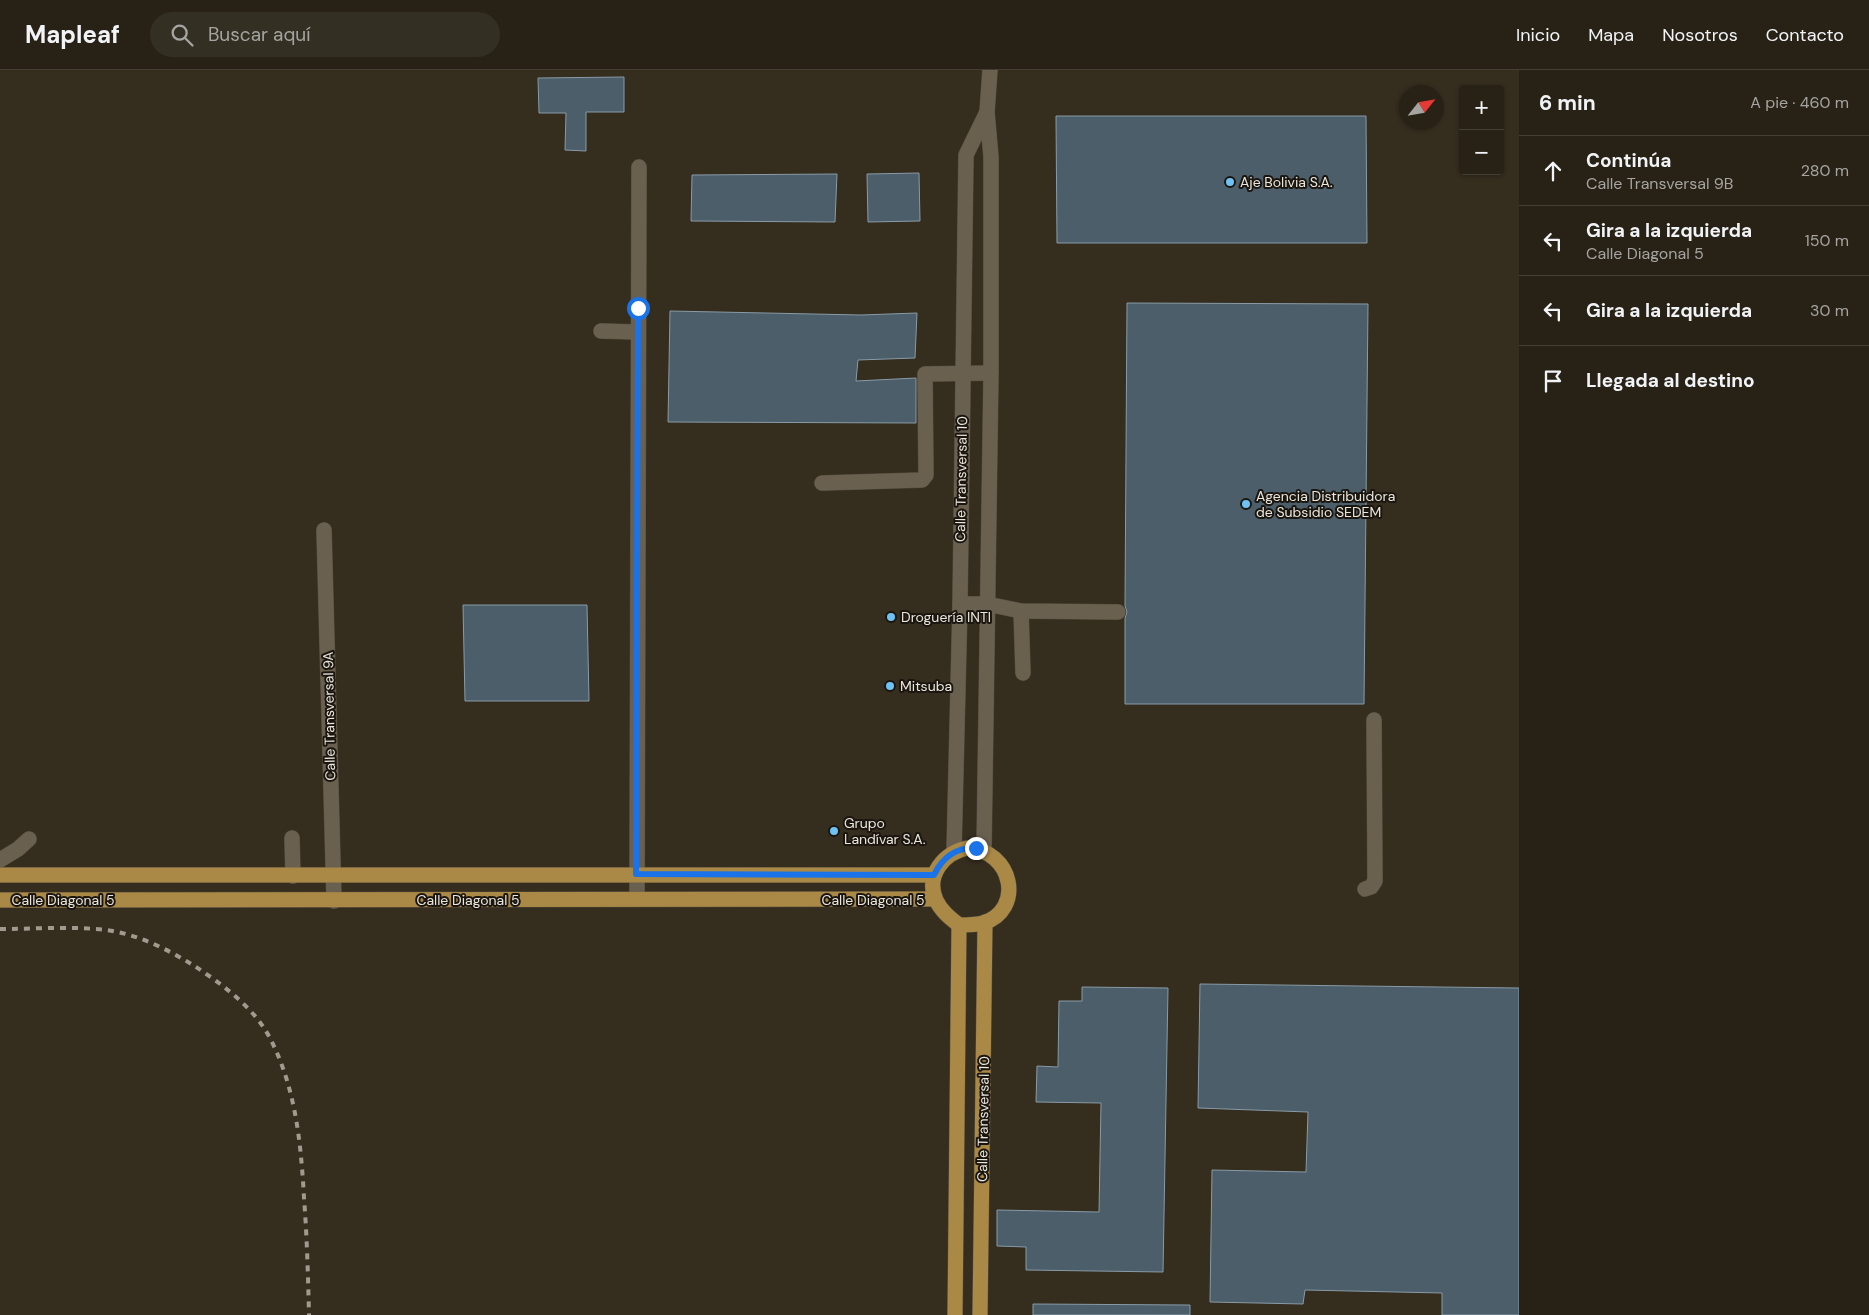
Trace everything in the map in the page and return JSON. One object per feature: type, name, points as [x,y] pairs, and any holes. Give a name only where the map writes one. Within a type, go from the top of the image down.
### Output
[{"type":"main road","points":[[967,848],[984,850],[995,857],[1004,867],[1008,880],[1008,893],[1004,905],[996,915],[985,922],[959,925],[946,915],[935,899],[933,889],[934,875],[940,862],[954,852],[967,848]]},
{"type":"main road","name":"Calle Diagonal 5","points":[[0,875],[934,875]]},
{"type":"main road","name":"Calle Diagonal 5","points":[[0,900],[935,899]]},
{"type":"main road","name":"Calle Transversal 10","points":[[980,1315],[985,922]]},
{"type":"main road","name":"Calle Transversal 10","points":[[955,1315],[959,925]]},
{"type":"main road","points":[[955,1273],[981,1274]]},
{"type":"street","name":"Calle Transversal 10","points":[[984,850],[991,373],[991,157],[987,112],[990,70]]},
{"type":"street","name":"Calle Transversal 10","points":[[954,852],[960,604],[966,155],[987,112]]},
{"type":"street","points":[[636,899],[639,167]]},
{"type":"street","points":[[601,331],[638,332]]},
{"type":"street","points":[[822,483],[922,480],[926,475],[925,374],[991,373]]},
{"type":"street","name":"Calle Transversal 9A","points":[[324,530],[334,901]]},
{"type":"street","points":[[960,604],[987,604],[1021,611],[1118,612]]},
{"type":"street","points":[[1021,611],[1023,673]]},
{"type":"street","points":[[1365,889],[1371,887],[1375,881],[1374,720]]},
{"type":"street","points":[[292,838],[293,876]]},
{"type":"street","points":[[0,860],[18,849],[29,839]]},
{"type":"building","points":[[624,77],[624,112],[586,112],[586,151],[565,150],[566,113],[539,113],[538,78]]},
{"type":"building","points":[[1056,116],[1366,116],[1367,243],[1057,243]]},
{"type":"building","points":[[919,173],[920,221],[868,222],[867,174]]},
{"type":"building","points":[[837,174],[835,222],[691,221],[692,175]]},
{"type":"building","name":"Agencia Distribuidora de Subsidio SEDEM","points":[[1127,303],[1368,304],[1364,704],[1125,704],[1125,618],[1127,612],[1125,606]]},
{"type":"building","points":[[670,311],[861,315],[917,313],[915,358],[858,360],[856,381],[916,378],[916,423],[668,422]]},
{"type":"building","points":[[463,605],[587,605],[589,701],[465,701]]},
{"type":"building","points":[[1200,984],[1519,988],[1519,1315],[1442,1315],[1442,1293],[1305,1290],[1303,1304],[1210,1302],[1212,1170],[1306,1172],[1308,1112],[1198,1108]]},
{"type":"building","points":[[1082,987],[1168,988],[1163,1272],[1026,1270],[1026,1247],[997,1246],[997,1210],[1099,1212],[1101,1103],[1036,1102],[1037,1066],[1058,1067],[1059,1001],[1082,1001]]},
{"type":"building","points":[[1033,1304],[1190,1305],[1190,1315],[1033,1315]]},
{"type":"railway","points":[[0,929],[93,929],[129,935],[173,953],[204,972],[237,998],[256,1017],[271,1040],[279,1059],[292,1098],[296,1118],[303,1178],[309,1315]]},
{"type":"place","name":"Aje Bolivia S.A.","points":[[1230,182]]},
{"type":"place","name":"Agencia Distribuidora de Subsidio SEDEM","points":[[1246,504]]},
{"type":"place","name":"Droguería INTI","points":[[891,617]]},
{"type":"place","name":"Mitsuba","points":[[890,686]]},
{"type":"place","name":"Grupo Landívar S.A.","points":[[834,831]]},
{"type":"route","points":[[638,308],[636,874],[934,875],[940,862],[954,852],[967,848],[976,848]]}]
